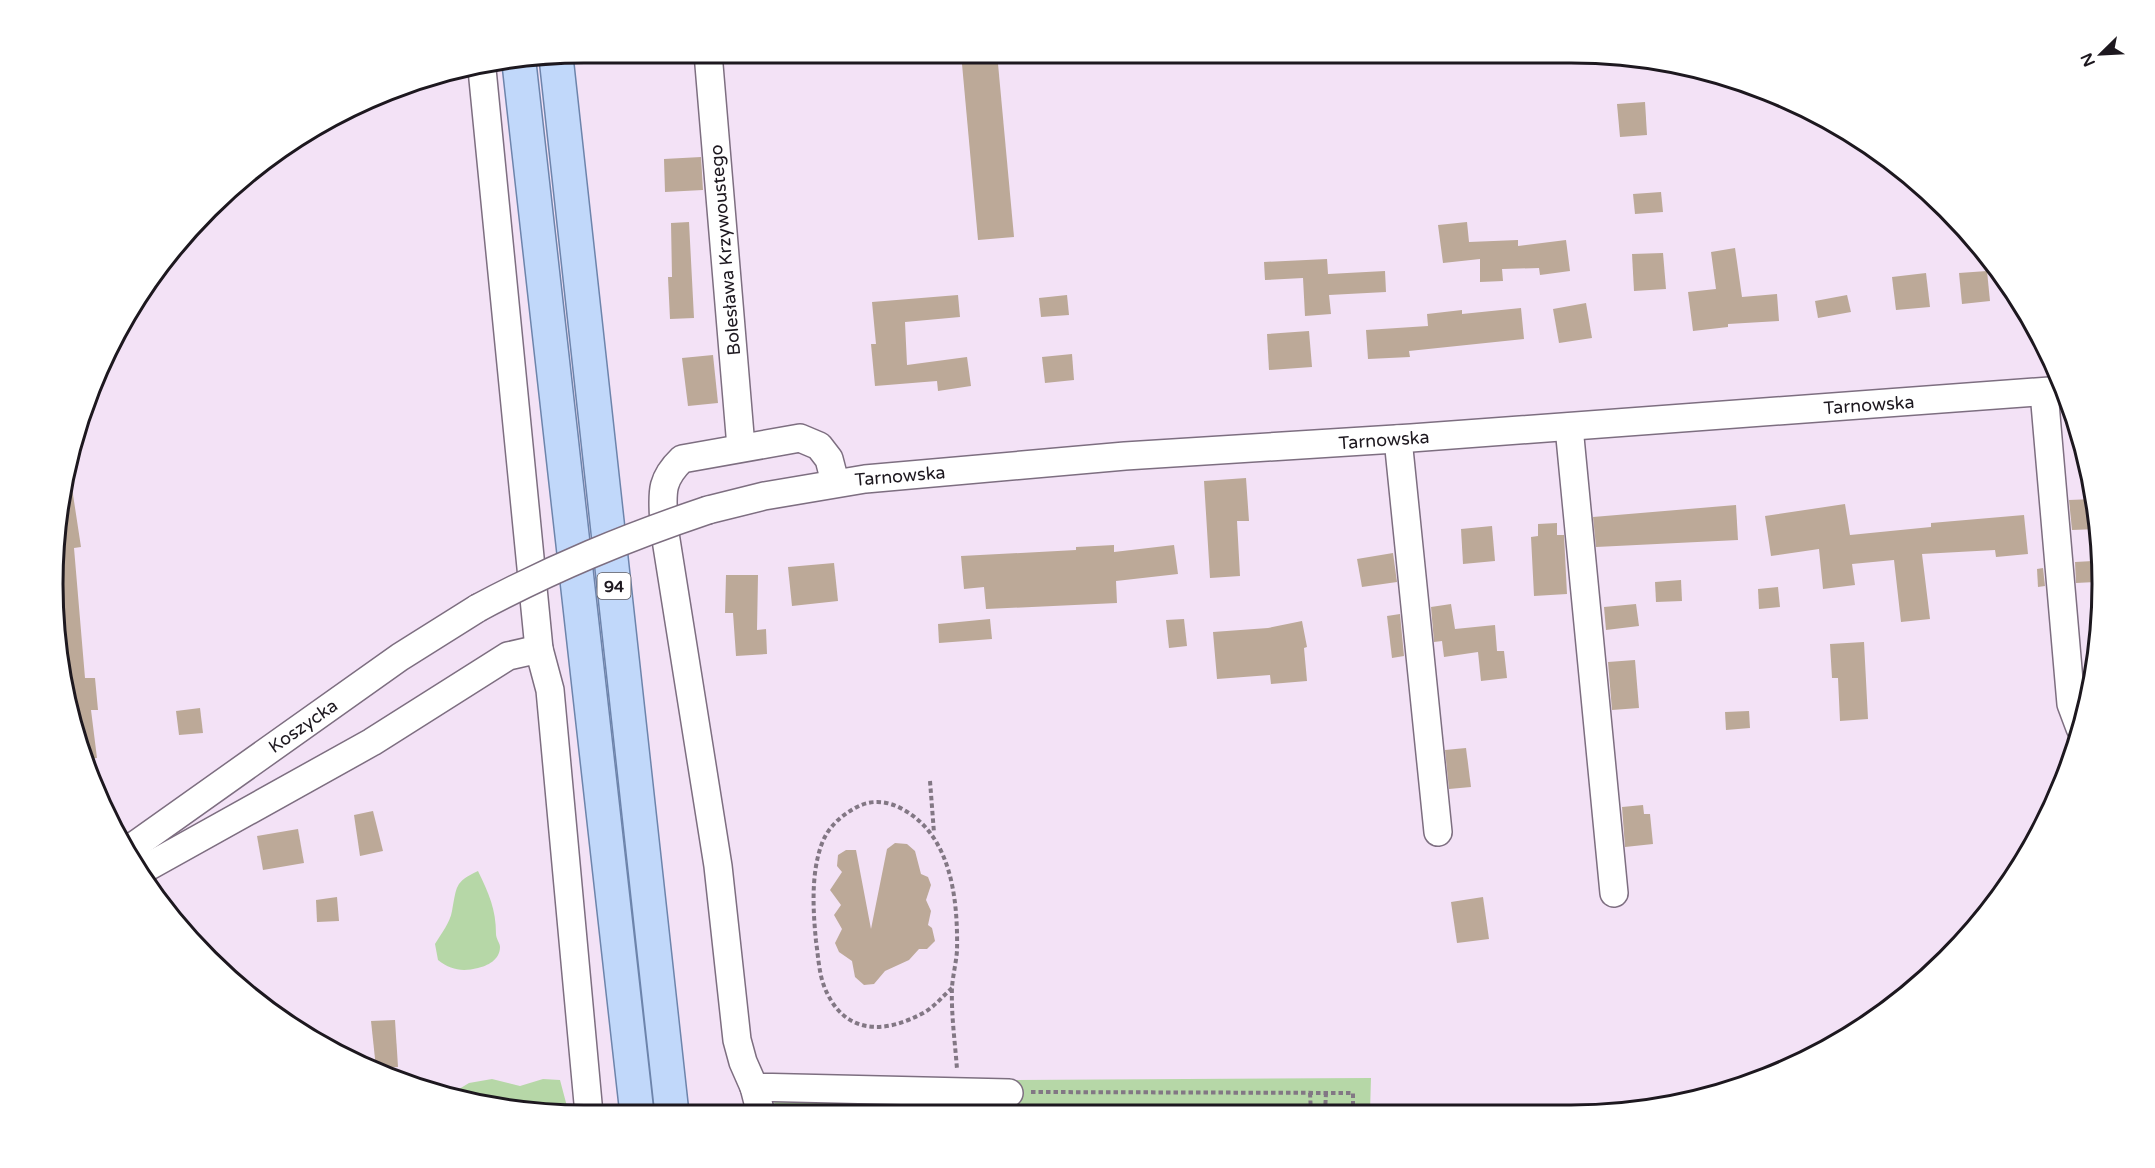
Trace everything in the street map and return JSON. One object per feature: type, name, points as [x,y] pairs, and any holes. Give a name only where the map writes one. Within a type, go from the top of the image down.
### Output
[{"type":"main road","name":"94","points":[[557,64],[671,1105]]},
{"type":"main road","name":"94","points":[[519,67],[636,1105]]},
{"type":"street","name":"Bolesława Krzywoustego","points":[[709,63],[741,447]]},
{"type":"street","points":[[482,73],[539,649],[550,690],[588,1105]]},
{"type":"street","points":[[2054,391],[2071,704],[2075,715]]},
{"type":"street","name":"Tarnowska","points":[[478,608],[624,538],[708,510],[835,482],[1125,456],[1398,439],[2054,391]]},
{"type":"street","points":[[1569,427],[1614,893]]},
{"type":"street","points":[[759,1105],[737,1040],[718,866],[664,527],[662,488],[670,471],[682,459],[800,438],[819,446],[829,459],[835,482]]},
{"type":"street","points":[[1398,439],[1438,832]]},
{"type":"street","name":"Koszycka","points":[[134,846],[400,657],[478,608]]},
{"type":"street","points":[[147,866],[372,742],[508,656],[539,649]]},
{"type":"street","points":[[754,1088],[1019,1093]]},
{"type":"path","points":[[930,781],[934,834],[948,868],[955,904],[957,952],[952,988],[958,1091]]},
{"type":"path","points":[[934,834],[914,815],[895,805],[865,802],[847,812],[830,827],[821,846],[815,879],[813,917],[824,986],[846,1020],[862,1027],[881,1027],[899,1022],[926,1011],[952,988]]},
{"type":"path","points":[[1019,1093],[1353,1093],[1353,1105]]},
{"type":"path","points":[[1310,1093],[1311,1105]]},
{"type":"path","points":[[1325,1105],[1326,1093]]},
{"type":"green space","points":[[478,871],[493,909],[496,936],[500,945],[499,952],[492,962],[485,966],[462,970],[447,966],[438,960],[435,944],[449,920],[458,886]]},
{"type":"green space","points":[[1371,1078],[1370,1105],[1016,1105],[1015,1080]]},
{"type":"green space","points":[[492,1079],[520,1086],[543,1079],[560,1080],[566,1104],[516,1101],[459,1089],[469,1083]]},
{"type":"green space","points":[[774,1097],[1000,1101],[1007,1105],[774,1105]]},
{"type":"building","points":[[962,63],[998,63],[1014,237],[978,240]]},
{"type":"building","points":[[1645,102],[1647,135],[1620,137],[1617,104]]},
{"type":"building","points":[[701,157],[703,190],[665,192],[664,159]]},
{"type":"building","points":[[1661,192],[1663,212],[1635,214],[1633,194]]},
{"type":"building","points":[[689,222],[694,318],[670,319],[668,277],[672,277],[671,223]]},
{"type":"building","points":[[1467,222],[1469,242],[1518,240],[1518,246],[1566,240],[1570,271],[1540,275],[1539,268],[1502,269],[1503,281],[1480,282],[1480,259],[1443,263],[1438,225]]},
{"type":"building","points":[[1735,248],[1742,297],[1777,294],[1779,321],[1728,324],[1728,327],[1693,331],[1688,292],[1716,289],[1711,252]]},
{"type":"building","points":[[1663,253],[1666,289],[1634,291],[1632,254]]},
{"type":"building","points":[[1327,259],[1328,274],[1385,271],[1386,292],[1329,295],[1331,314],[1305,316],[1303,278],[1265,280],[1264,262]]},
{"type":"building","points":[[1987,271],[1990,301],[1962,304],[1959,273]]},
{"type":"building","points":[[1926,273],[1930,307],[1896,310],[1892,277]]},
{"type":"building","points":[[958,295],[960,317],[905,322],[907,365],[967,357],[971,386],[938,391],[937,381],[875,386],[871,344],[876,344],[872,302]]},
{"type":"building","points":[[1067,295],[1069,315],[1041,317],[1039,298]]},
{"type":"building","points":[[1847,295],[1851,312],[1818,318],[1815,301]]},
{"type":"building","points":[[1586,303],[1592,338],[1559,343],[1553,309]]},
{"type":"building","points":[[1521,308],[1524,339],[1409,351],[1410,357],[1368,359],[1366,330],[1428,326],[1427,314],[1462,310],[1462,314]]},
{"type":"building","points":[[1309,331],[1312,367],[1269,370],[1267,334]]},
{"type":"building","points":[[1072,354],[1074,380],[1045,383],[1042,357]]},
{"type":"building","points":[[713,355],[718,403],[688,406],[682,358]]},
{"type":"building","points":[[1246,478],[1249,521],[1237,521],[1240,576],[1210,578],[1204,481]]},
{"type":"building","points":[[72,488],[81,547],[74,548],[85,678],[95,678],[98,710],[91,710],[97,758],[94,758],[81,719],[67,652],[63,584],[64,550]]},
{"type":"building","points":[[2085,499],[2089,529],[2072,530],[2069,500]]},
{"type":"building","points":[[1845,504],[1850,535],[1931,527],[1931,523],[2024,515],[2028,554],[1996,557],[1995,550],[1922,554],[1930,619],[1901,622],[1894,560],[1852,564],[1855,585],[1823,589],[1819,549],[1771,556],[1765,516]]},
{"type":"building","points":[[1736,505],[1738,540],[1596,547],[1593,517]]},
{"type":"building","points":[[1557,523],[1557,535],[1564,535],[1567,594],[1534,596],[1531,537],[1538,536],[1538,524]]},
{"type":"building","points":[[1492,526],[1495,561],[1463,564],[1461,529]]},
{"type":"building","points":[[1114,545],[1114,552],[1174,545],[1178,574],[1116,581],[1117,603],[986,609],[984,587],[964,589],[961,556],[1076,550],[1076,547]]},
{"type":"building","points":[[1393,553],[1397,582],[1362,587],[1357,559]]},
{"type":"building","points":[[2091,561],[2092,582],[2076,583],[2075,562]]},
{"type":"building","points":[[834,563],[838,601],[792,606],[788,567]]},
{"type":"building","points":[[2043,568],[2045,586],[2038,587],[2037,569]]},
{"type":"building","points":[[726,575],[758,575],[757,630],[766,629],[767,654],[736,656],[733,613],[725,613]]},
{"type":"building","points":[[1681,580],[1682,601],[1656,602],[1655,582]]},
{"type":"building","points":[[1778,587],[1780,607],[1759,609],[1758,589]]},
{"type":"building","points":[[1451,604],[1455,629],[1495,625],[1497,651],[1504,651],[1507,678],[1481,681],[1478,652],[1444,657],[1442,641],[1434,642],[1431,607]]},
{"type":"building","points":[[1636,604],[1639,626],[1606,630],[1604,607]]},
{"type":"building","points":[[1400,614],[1404,656],[1392,658],[1387,616]]},
{"type":"building","points":[[990,619],[992,639],[939,643],[938,624]]},
{"type":"building","points":[[1184,619],[1187,646],[1169,648],[1166,620]]},
{"type":"building","points":[[1302,621],[1307,647],[1304,648],[1307,681],[1271,684],[1270,675],[1217,679],[1213,632],[1268,628]]},
{"type":"building","points":[[1864,642],[1868,719],[1840,721],[1838,678],[1832,678],[1830,644]]},
{"type":"building","points":[[1635,660],[1639,708],[1612,710],[1608,662]]},
{"type":"building","points":[[200,708],[203,733],[179,735],[176,711]]},
{"type":"building","points":[[1749,711],[1750,728],[1726,730],[1725,712]]},
{"type":"building","points":[[1466,748],[1471,787],[1449,789],[1445,750]]},
{"type":"building","points":[[1643,805],[1644,814],[1650,814],[1653,844],[1625,847],[1622,807]]},
{"type":"building","points":[[373,811],[383,851],[360,856],[354,815]]},
{"type":"building","points":[[298,829],[304,863],[263,870],[257,836]]},
{"type":"building","points":[[895,843],[907,844],[915,851],[921,874],[928,877],[931,885],[926,900],[931,911],[928,925],[932,928],[935,941],[927,949],[919,949],[909,960],[885,971],[874,984],[864,985],[855,977],[852,961],[839,952],[835,943],[842,929],[834,915],[841,905],[830,890],[842,872],[837,866],[838,855],[846,850],[856,850],[871,929],[887,849]]},
{"type":"building","points":[[337,897],[339,921],[317,922],[316,900]]},
{"type":"building","points":[[1483,897],[1489,939],[1457,943],[1451,902]]},
{"type":"building","points":[[395,1020],[398,1067],[391,1067],[375,1061],[371,1021]]}]
